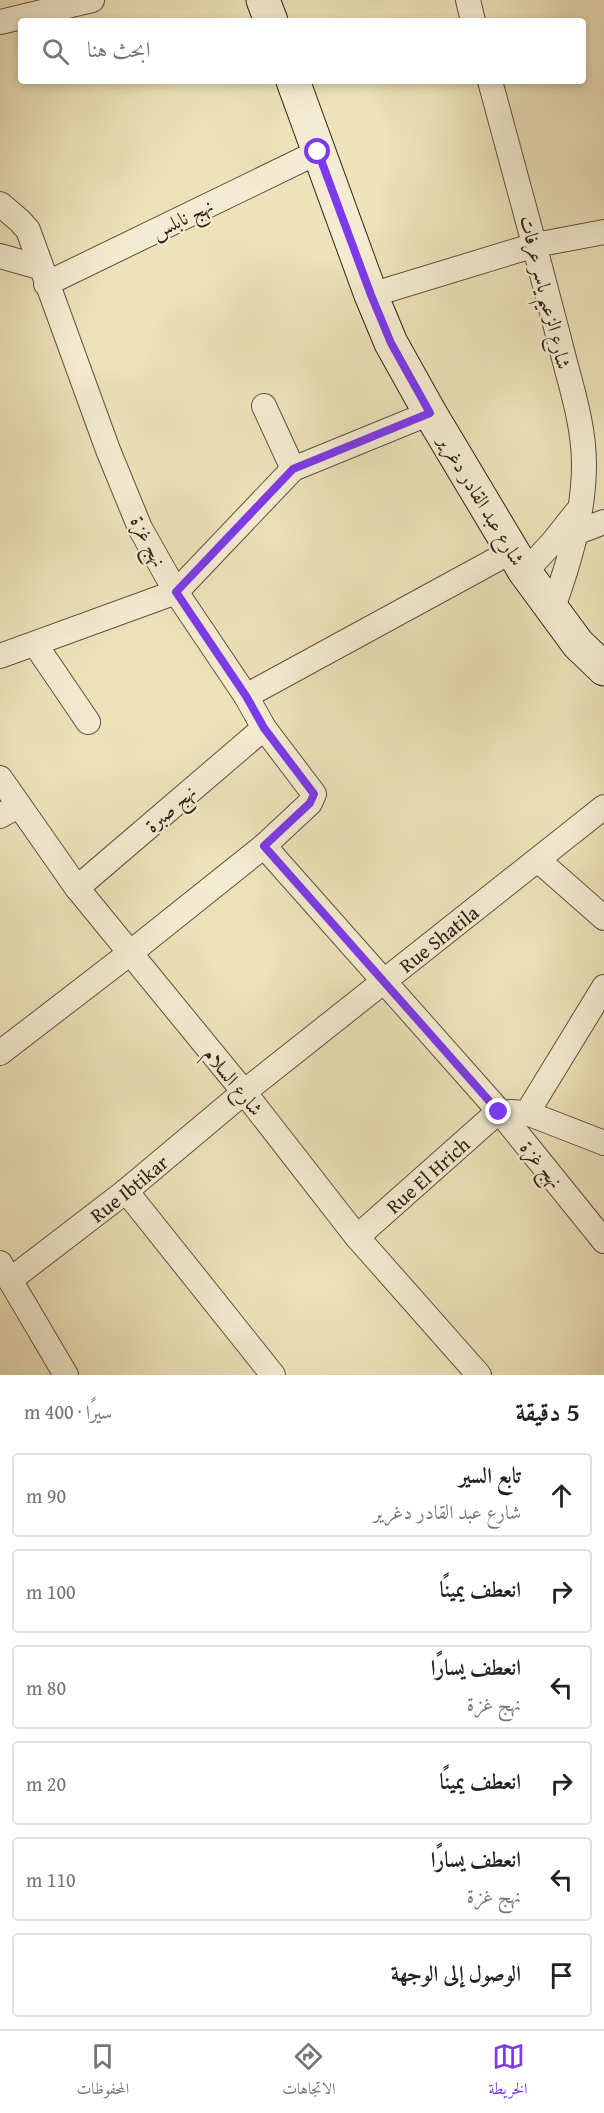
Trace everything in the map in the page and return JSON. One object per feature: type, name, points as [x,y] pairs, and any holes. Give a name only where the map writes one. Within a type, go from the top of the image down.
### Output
[{"type":"main road","points":[[263,0],[270,18]]},
{"type":"main road","name":"شارع عبد القادر دغرير","points":[[293,84],[391,343],[518,561],[578,644],[604,669]]},
{"type":"street","points":[[0,22],[25,8],[92,0]]},
{"type":"street","points":[[468,0],[472,18]]},
{"type":"street","name":"شارع الزعيم ياسر عرفات","points":[[491,84],[535,245],[581,428],[584,464],[581,506],[566,571],[552,610]]},
{"type":"street","name":"نهج نابلس","points":[[43,275],[318,152]]},
{"type":"street","name":"نهج غزة","points":[[0,204],[20,221],[27,231],[108,450],[140,528],[176,592],[246,696],[264,728],[314,794],[310,803],[264,846],[499,1112],[604,1241]]},
{"type":"street","points":[[371,295],[535,245],[604,232]]},
{"type":"street","points":[[0,256],[43,275]]},
{"type":"street","points":[[264,406],[293,469]]},
{"type":"street","points":[[0,656],[176,592],[293,469],[430,413]]},
{"type":"street","points":[[246,696],[553,542],[581,506]]},
{"type":"street","points":[[575,533],[604,522]]},
{"type":"street","points":[[35,644],[88,722]]},
{"type":"street","name":"نهج صبرة","points":[[77,888],[264,728]]},
{"type":"street","name":"شارع السلام","points":[[0,778],[9,811],[77,888],[244,1092],[357,1237],[479,1375]]},
{"type":"street","name":"Rue Shatila","points":[[244,1092],[604,807]]},
{"type":"street","points":[[0,1053],[264,846]]},
{"type":"street","points":[[538,860],[604,918]]},
{"type":"street","points":[[527,1113],[604,987]]},
{"type":"street","name":"Rue Ibtikar","points":[[5,1271],[126,1191],[244,1092]]},
{"type":"street","points":[[499,1112],[527,1113],[604,1143]]},
{"type":"street","name":"Rue El Hrich","points":[[357,1237],[499,1112]]},
{"type":"street","points":[[126,1191],[273,1375]]},
{"type":"street","points":[[5,1271],[66,1375]]},
{"type":"route","points":[[318,152],[391,343],[430,413],[293,469],[176,592],[246,696],[264,728],[314,794],[310,803],[264,846],[499,1112]]}]
